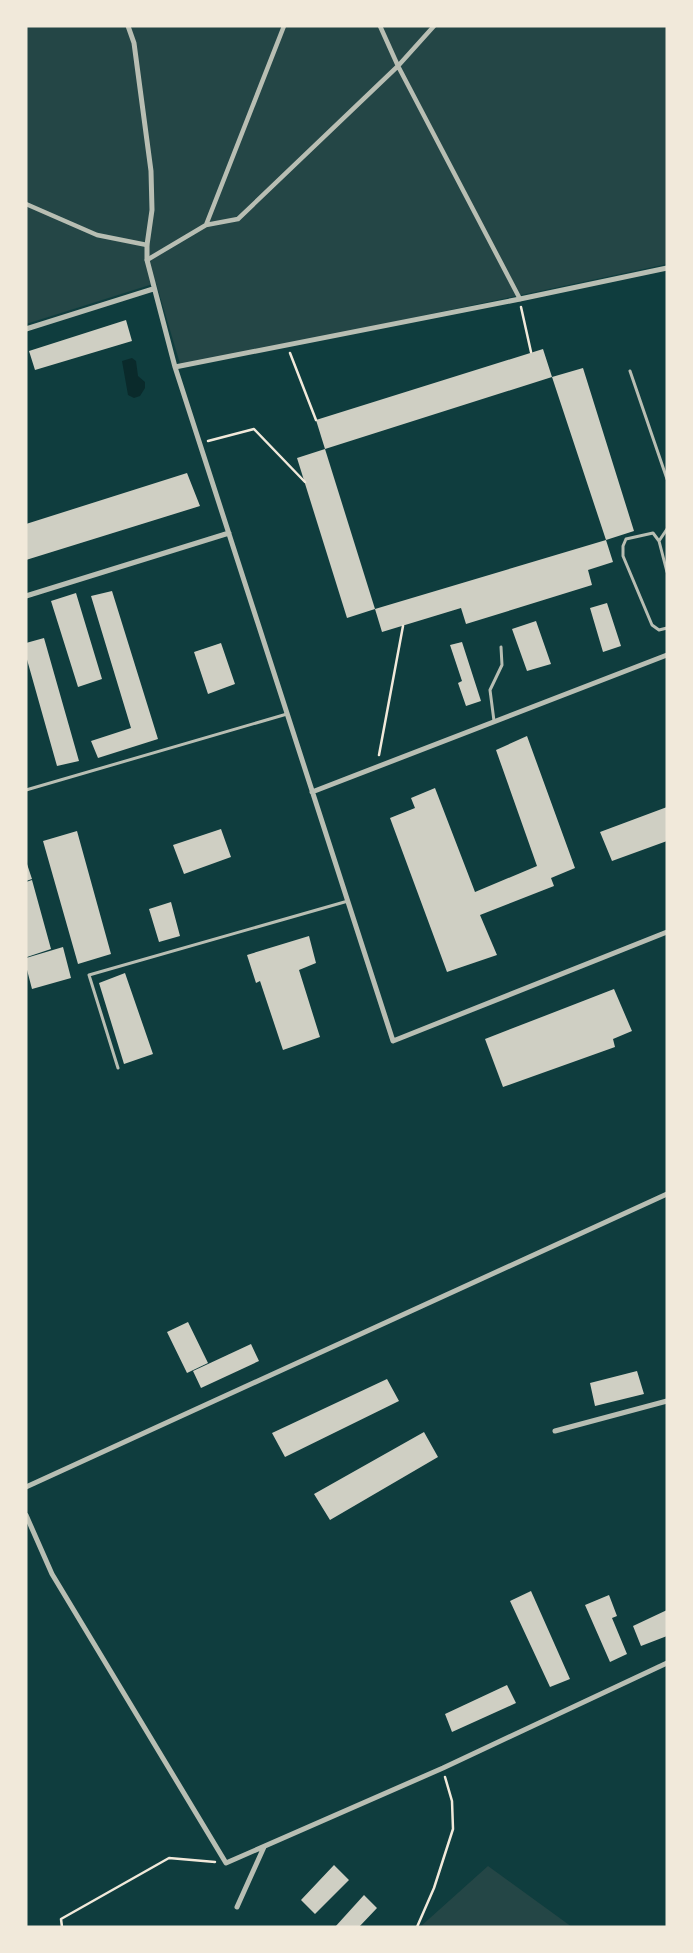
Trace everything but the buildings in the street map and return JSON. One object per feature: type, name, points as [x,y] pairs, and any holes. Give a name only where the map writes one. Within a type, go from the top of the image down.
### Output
[{"type":"street","points":[[128,26],[134,43],[150,171],[152,210],[147,260],[153,289],[175,366],[393,1041],[667,932]]},
{"type":"street","points":[[206,225],[284,26]]},
{"type":"street","points":[[380,26],[398,66],[520,299]]},
{"type":"street","points":[[147,260],[206,225],[238,220],[398,66],[434,26]]},
{"type":"street","points":[[26,199],[28,205],[97,235],[147,245]]},
{"type":"street","points":[[175,366],[520,299],[667,268]]},
{"type":"street","points":[[26,329],[153,289]]},
{"type":"street","points":[[26,596],[230,533]]},
{"type":"street","points":[[312,792],[667,655]]},
{"type":"street","points":[[26,1487],[667,1194]]},
{"type":"street","points":[[555,1431],[667,1402]]},
{"type":"street","points":[[26,1515],[52,1574],[226,1863],[443,1768],[667,1664]]},
{"type":"street","points":[[237,1907],[264,1846]]},
{"type":"lane","points":[[630,372],[667,479]]},
{"type":"lane","points":[[659,541],[667,529]]},
{"type":"lane","points":[[667,572],[659,541],[653,533],[626,539],[622,556],[652,626],[659,630],[667,628]]},
{"type":"lane","points":[[494,722],[490,690],[502,665],[501,647]]},
{"type":"lane","points":[[26,790],[287,713]]},
{"type":"lane","points":[[118,1068],[89,976],[348,901]]},
{"type":"path","points":[[520,299],[531,352]]},
{"type":"path","points":[[286,345],[316,420]]},
{"type":"path","points":[[200,443],[254,429],[304,482]]},
{"type":"path","points":[[377,767],[403,626]]},
{"type":"path","points":[[417,1927],[434,1888],[453,1829],[452,1801],[443,1768]]},
{"type":"path","points":[[62,1927],[61,1919],[169,1858],[226,1863]]},
{"type":"shaded area","points":[[26,26],[667,26],[667,264],[181,367],[156,283],[26,324]]},
{"type":"shaded area","points":[[132,358],[136,361],[138,376],[145,382],[145,388],[140,396],[134,398],[128,395],[122,361]]},
{"type":"shaded area","points":[[488,1866],[572,1927],[420,1927]]}]
